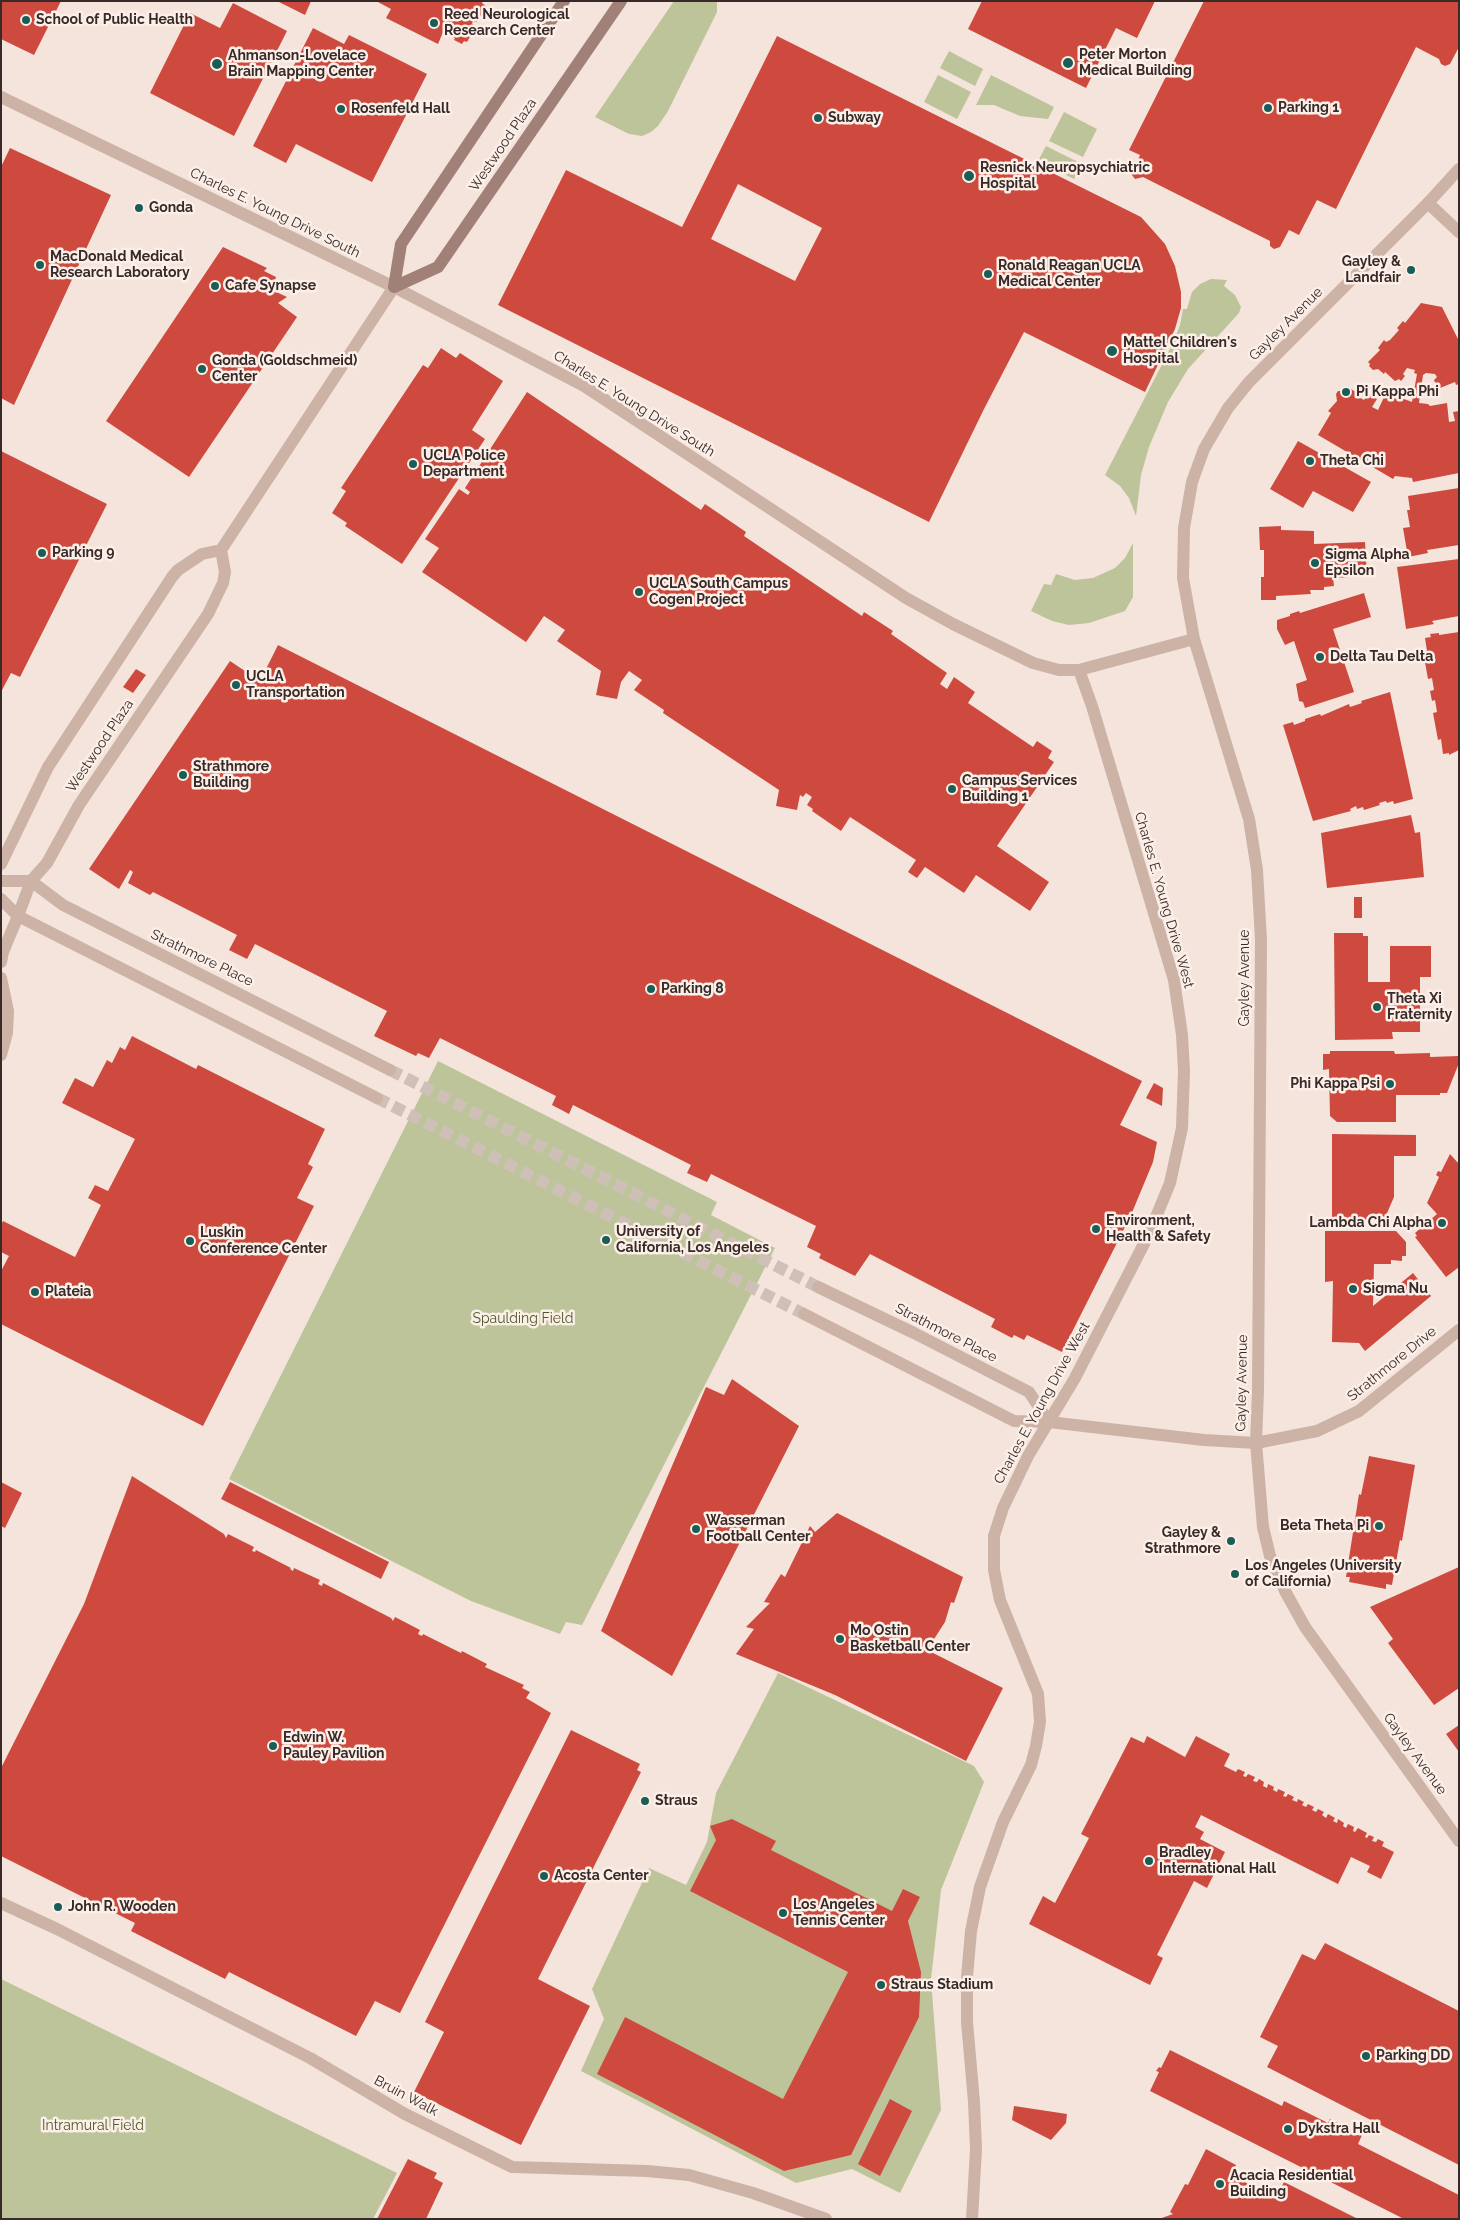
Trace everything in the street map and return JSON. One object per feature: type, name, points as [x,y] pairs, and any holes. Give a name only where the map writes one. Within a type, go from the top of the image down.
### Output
[{"type":"main road","points":[[394,287],[401,244],[564,1]]},
{"type":"main road","name":"Westwood Plaza","points":[[394,287],[438,267],[621,1]]},
{"type":"street","name":"Charles E. Young Drive South","points":[[1,97],[394,287],[584,386],[864,572],[953,624],[1033,663],[1060,670],[1079,670],[1194,639]]},
{"type":"street","name":"Gayley Avenue","points":[[1459,169],[1428,203],[1249,382],[1228,408],[1204,449],[1192,482],[1184,528],[1183,578],[1194,639],[1249,819],[1257,870],[1261,940],[1256,1443],[1263,1527],[1270,1556],[1285,1591],[1305,1627],[1459,1841]]},
{"type":"street","points":[[1428,203],[1459,232]]},
{"type":"street","points":[[1,864],[48,767],[172,577],[178,570],[202,554],[221,550],[394,287]]},
{"type":"street","name":"Westwood Plaza","points":[[1,962],[2,952],[31,881],[47,863],[79,805],[208,614],[223,582],[225,572],[221,550]]},
{"type":"street","name":"Charles E. Young Drive West","points":[[972,2219],[976,2149],[967,2013],[967,1977],[971,1930],[980,1887],[1003,1822],[1030,1764],[1036,1746],[1040,1722],[1038,1694],[1000,1600],[994,1570],[994,1536],[1003,1508],[1028,1456],[1075,1378],[1142,1248],[1170,1183],[1182,1128],[1184,1071],[1174,980],[1092,706],[1079,670]]},
{"type":"street","points":[[1,880],[31,881]]},
{"type":"street","name":"Strathmore Place","points":[[31,881],[63,905],[390,1070]]},
{"type":"street","points":[[1,899],[18,916],[377,1098]]},
{"type":"street","points":[[1,978],[8,1011],[1,1055]]},
{"type":"street","name":"Strathmore Place","points":[[818,1286],[1029,1392],[1049,1422]]},
{"type":"street","points":[[804,1314],[1014,1421],[1049,1422],[1204,1440],[1256,1443]]},
{"type":"street","name":"Strathmore Drive","points":[[1256,1443],[1316,1432],[1359,1411],[1459,1330]]},
{"type":"street","name":"Bruin Walk","points":[[1,1903],[57,1929],[310,2058],[405,2114],[512,2167],[647,2171],[689,2175],[753,2193],[826,2219]]},
{"type":"green space","points":[[674,1],[717,1],[717,12],[668,111],[658,126],[642,136],[629,134],[595,117]]},
{"type":"green space","points":[[949,51],[983,69],[975,86],[940,68]]},
{"type":"green space","points":[[938,75],[971,92],[957,119],[924,102]]},
{"type":"green space","points":[[991,75],[1054,107],[1048,119],[1020,116],[994,105],[976,105]]},
{"type":"green space","points":[[1064,112],[1097,129],[1083,157],[1049,141]]},
{"type":"green space","points":[[1046,146],[1082,164],[1074,179],[1038,161]]},
{"type":"green space","points":[[1211,279],[1227,280],[1224,286],[1235,295],[1241,307],[1239,313],[1188,369],[1168,402],[1149,447],[1141,475],[1136,516],[1129,498],[1120,486],[1105,475],[1173,343],[1180,325],[1183,309],[1187,309],[1192,292],[1200,284]]},
{"type":"green space","points":[[1133,543],[1133,597],[1125,611],[1089,623],[1069,625],[1052,621],[1031,611],[1044,584],[1051,585],[1056,574],[1075,580],[1093,578],[1115,568],[1125,558]]},
{"type":"green space","name":"Spaulding Field","points":[[438,1061],[717,1202],[711,1215],[775,1248],[582,1625],[566,1622],[560,1634],[471,1601],[229,1479]]},
{"type":"green space","name":"Los Angeles Tennis Center","points":[[778,1673],[974,1766],[984,1782],[941,1890],[931,1979],[941,2110],[900,2193],[852,2169],[796,2183],[581,2071],[604,2019],[592,1989],[649,1868],[686,1885],[707,1842],[716,1793]]},
{"type":"green space","name":"Intramural Field","points":[[1,1979],[397,2173],[373,2219],[1,2219]]},
{"type":"building","name":"School of Public Health","points":[[1,1],[61,1],[34,55],[1,39]]},
{"type":"building","points":[[277,1],[311,1],[305,15]]},
{"type":"building","name":"Reed Neurological Research Center","points":[[376,1],[483,1],[482,3],[486,6],[477,22],[473,21],[472,24],[476,26],[467,42],[464,41],[462,44],[443,32],[438,44],[386,18],[391,9]]},
{"type":"building","name":"Peter Morton Medical Building","points":[[982,1],[1155,1],[1137,38],[1116,28],[1086,88],[968,29]]},
{"type":"building","name":"Parking 1","points":[[1204,1],[1459,1],[1459,47],[1450,64],[1445,66],[1441,64],[1439,59],[1416,47],[1336,209],[1317,200],[1299,235],[1289,230],[1280,247],[1274,249],[1270,246],[1270,241],[1143,177],[1135,179],[1132,175],[1140,155],[1129,150]]},
{"type":"building","name":"Ahmanson-Lovelace Brain Mapping Center","points":[[233,3],[287,31],[234,136],[150,93],[190,13],[220,28]]},
{"type":"building","name":"Rosenfeld Hall","points":[[313,28],[344,44],[349,35],[427,74],[372,182],[296,144],[286,163],[253,146]]},
{"type":"building","name":"Ronald Reagan UCLA Medical Center","points":[[777,36],[1141,217],[1165,244],[1175,266],[1181,292],[1181,308],[1175,329],[1145,392],[1024,332],[929,522],[498,305],[566,170],[682,227]],"holes":[[[738,184],[822,228],[795,281],[711,239]]]},
{"type":"building","name":"MacDonald Medical Research Laboratory","points":[[10,148],[111,195],[14,405],[1,398],[1,167]]},
{"type":"building","name":"Gonda (Goldschmeid) Center","points":[[223,247],[267,268],[264,271],[276,277],[272,290],[287,297],[278,303],[297,317],[189,477],[106,421]]},
{"type":"building","name":"Pi Kappa Phi","points":[[1421,303],[1442,307],[1459,341],[1459,384],[1456,385],[1455,382],[1440,388],[1439,386],[1437,387],[1434,380],[1437,377],[1435,374],[1426,373],[1423,375],[1419,403],[1430,406],[1447,403],[1449,422],[1455,421],[1453,412],[1459,411],[1459,473],[1413,482],[1412,478],[1395,476],[1393,479],[1318,435],[1331,413],[1328,411],[1337,401],[1336,394],[1338,391],[1343,391],[1346,386],[1359,394],[1357,396],[1364,400],[1368,394],[1377,399],[1372,407],[1378,410],[1386,393],[1400,401],[1404,399],[1412,402],[1417,374],[1414,373],[1415,370],[1407,368],[1403,374],[1405,376],[1401,381],[1399,379],[1395,381],[1385,372],[1384,374],[1378,369],[1373,370],[1368,362],[1380,350],[1378,348],[1384,340],[1386,342],[1390,340],[1399,330],[1397,328],[1403,321],[1405,323]]},
{"type":"building","name":"UCLA Police Department","points":[[441,348],[456,358],[460,353],[503,381],[472,430],[485,439],[402,564],[345,526],[347,523],[332,513],[346,491],[341,488],[423,365],[428,368]]},
{"type":"building","name":"UCLA South Campus Cogen Project","points":[[527,392],[701,510],[705,504],[746,532],[744,536],[862,616],[864,612],[893,631],[891,634],[947,673],[940,684],[947,689],[954,677],[975,692],[968,703],[1033,747],[1037,741],[1052,751],[1048,758],[1054,762],[997,846],[1049,882],[1030,911],[976,875],[964,893],[925,867],[917,878],[908,872],[916,860],[850,817],[841,831],[812,811],[813,809],[807,805],[812,797],[806,793],[803,797],[800,795],[797,810],[776,806],[779,790],[663,713],[664,710],[634,690],[642,680],[629,671],[621,682],[617,699],[596,695],[601,671],[557,641],[565,630],[544,616],[526,642],[422,572],[439,548],[425,539],[459,489],[468,495],[470,492],[465,488]]},
{"type":"building","name":"Theta Chi","points":[[1298,441],[1371,482],[1353,512],[1313,491],[1303,508],[1270,489]]},
{"type":"building","name":"Parking 9","points":[[1,451],[107,504],[20,677],[11,673],[1,692]]},
{"type":"building","points":[[1459,488],[1459,545],[1427,550],[1428,553],[1408,557],[1403,528],[1410,527],[1407,510],[1410,510],[1408,496]]},
{"type":"building","name":"Sigma Alpha Epsilon","points":[[1281,526],[1281,530],[1314,531],[1314,544],[1365,542],[1367,576],[1333,578],[1334,586],[1324,587],[1324,590],[1310,590],[1311,594],[1276,596],[1276,600],[1261,600],[1261,577],[1264,577],[1264,550],[1260,550],[1259,527]]},
{"type":"building","points":[[1459,559],[1459,616],[1432,621],[1434,624],[1406,629],[1397,567]]},
{"type":"building","name":"Delta Tau Delta","points":[[1364,593],[1371,617],[1333,629],[1354,692],[1305,708],[1303,702],[1299,701],[1296,684],[1307,680],[1294,641],[1285,645],[1277,629],[1277,620],[1299,611],[1300,613]]},
{"type":"building","points":[[1459,632],[1459,750],[1449,755],[1449,753],[1443,754],[1441,739],[1438,740],[1433,713],[1437,712],[1435,700],[1432,701],[1430,691],[1434,690],[1432,678],[1428,679],[1423,651],[1427,651],[1425,638],[1431,637],[1430,634],[1439,633],[1439,635]]},
{"type":"building","name":"Parking 8","points":[[278,645],[1142,1081],[1120,1125],[1157,1142],[1153,1162],[1131,1215],[1062,1352],[1027,1335],[1024,1340],[1014,1335],[1012,1338],[991,1327],[995,1319],[870,1254],[855,1276],[819,1258],[821,1254],[807,1247],[816,1226],[711,1174],[707,1182],[687,1173],[691,1165],[573,1105],[569,1114],[552,1105],[556,1096],[440,1038],[429,1058],[418,1053],[416,1056],[374,1036],[387,1011],[255,944],[247,959],[229,950],[237,935],[153,892],[150,895],[128,883],[133,872],[130,870],[119,889],[89,869],[230,661],[260,681]]},
{"type":"building","points":[[136,669],[146,675],[133,693],[123,687]]},
{"type":"building","points":[[1390,692],[1413,799],[1394,804],[1393,801],[1387,803],[1386,801],[1364,810],[1363,807],[1357,809],[1356,806],[1350,809],[1351,811],[1313,821],[1283,725],[1293,722],[1294,725],[1305,721],[1305,719],[1320,714],[1321,716],[1349,704],[1350,707],[1362,703],[1361,701]]},
{"type":"building","points":[[1411,815],[1415,833],[1420,832],[1424,877],[1327,888],[1321,833]]},
{"type":"building","points":[[1354,897],[1362,897],[1362,918],[1354,918]]},
{"type":"building","name":"Theta Xi Fraternity","points":[[1334,933],[1363,933],[1363,936],[1368,936],[1368,982],[1390,982],[1390,946],[1431,946],[1431,977],[1420,977],[1420,1032],[1392,1032],[1393,1039],[1335,1040]]},
{"type":"building","name":"Luskin Conference Center","points":[[132,1036],[196,1069],[198,1065],[325,1129],[308,1164],[313,1167],[297,1198],[314,1206],[203,1426],[1,1324],[1,1271],[9,1256],[1,1252],[1,1225],[3,1221],[75,1257],[101,1205],[88,1198],[95,1185],[108,1191],[135,1139],[62,1103],[75,1078],[93,1087],[107,1060],[112,1063],[120,1047],[125,1050]]},
{"type":"building","name":"Phi Kappa Psi","points":[[1330,1051],[1394,1051],[1395,1054],[1430,1053],[1430,1057],[1459,1056],[1459,1063],[1447,1093],[1440,1093],[1440,1095],[1396,1095],[1396,1122],[1337,1122],[1330,1116],[1329,1069],[1323,1070],[1323,1054],[1330,1054]]},
{"type":"building","points":[[1154,1083],[1163,1088],[1162,1106],[1146,1098]]},
{"type":"building","points":[[1332,1134],[1416,1135],[1416,1156],[1394,1156],[1394,1197],[1384,1220],[1332,1220]]},
{"type":"building","name":"Lambda Chi Alpha","points":[[1450,1154],[1459,1164],[1459,1267],[1446,1277],[1415,1237],[1417,1236],[1415,1233],[1437,1214],[1427,1203],[1439,1177],[1436,1175],[1438,1171],[1441,1172]]},
{"type":"building","name":"Sigma Nu","points":[[1325,1231],[1396,1231],[1406,1242],[1406,1256],[1402,1256],[1402,1261],[1391,1260],[1391,1264],[1374,1264],[1373,1306],[1413,1273],[1431,1296],[1365,1351],[1359,1343],[1332,1342],[1333,1281],[1325,1282]]},
{"type":"building","name":"Wasserman Football Center","points":[[732,1379],[799,1426],[672,1676],[601,1631],[706,1387],[724,1395]]},
{"type":"building","name":"Beta Theta Pi","points":[[1369,1456],[1415,1465],[1402,1541],[1400,1540],[1392,1585],[1386,1584],[1386,1589],[1349,1582],[1350,1577],[1346,1577],[1359,1494],[1361,1495]]},
{"type":"building","name":"Edwin W. Pauley Pavilion","points":[[132,1476],[224,1534],[226,1538],[228,1534],[254,1547],[252,1551],[255,1552],[256,1550],[291,1568],[293,1571],[294,1568],[320,1580],[318,1584],[322,1586],[323,1583],[391,1618],[393,1621],[395,1617],[420,1630],[418,1634],[422,1636],[423,1634],[487,1664],[485,1667],[524,1685],[522,1688],[530,1692],[526,1698],[551,1713],[400,2013],[375,2001],[356,2036],[229,1972],[225,1979],[131,1931],[135,1923],[1,1856],[1,1768],[84,1604]]},
{"type":"building","points":[[1,1482],[22,1493],[5,1528],[1,1526]]},
{"type":"building","points":[[230,1482],[389,1562],[381,1579],[221,1499]]},
{"type":"building","name":"Mo Ostin Basketball Center","points":[[837,1513],[963,1577],[954,1603],[951,1602],[945,1622],[927,1650],[1003,1688],[966,1761],[835,1695],[736,1654],[754,1629],[746,1627],[770,1603],[764,1602],[781,1574],[785,1577],[810,1526],[815,1532]]},
{"type":"building","points":[[1459,1567],[1459,1688],[1434,1705],[1388,1643],[1393,1639],[1370,1607]]},
{"type":"building","points":[[1459,1725],[1459,1752],[1446,1734]]},
{"type":"building","name":"Acosta Center","points":[[571,1730],[640,1764],[637,1770],[641,1772],[538,1979],[590,2006],[521,2145],[414,2092],[444,2032],[425,2022]]},
{"type":"building","name":"Bradley International Hall","points":[[1147,1736],[1185,1757],[1196,1736],[1230,1754],[1224,1766],[1236,1772],[1238,1769],[1245,1772],[1243,1776],[1246,1777],[1248,1774],[1255,1777],[1253,1781],[1257,1782],[1259,1779],[1264,1782],[1263,1786],[1267,1788],[1268,1784],[1274,1787],[1273,1790],[1277,1792],[1278,1789],[1285,1792],[1283,1796],[1286,1797],[1288,1794],[1294,1797],[1292,1800],[1297,1802],[1298,1799],[1304,1802],[1302,1805],[1306,1807],[1308,1804],[1314,1807],[1312,1810],[1316,1812],[1318,1809],[1324,1812],[1322,1815],[1326,1818],[1328,1814],[1335,1818],[1333,1821],[1337,1823],[1338,1819],[1344,1823],[1343,1826],[1346,1828],[1348,1824],[1354,1827],[1353,1831],[1355,1832],[1358,1828],[1367,1833],[1365,1837],[1367,1838],[1369,1835],[1374,1837],[1372,1841],[1376,1842],[1378,1839],[1384,1842],[1382,1846],[1394,1852],[1381,1879],[1367,1872],[1370,1866],[1351,1857],[1338,1884],[1201,1815],[1195,1827],[1204,1832],[1200,1839],[1225,1852],[1207,1888],[1194,1881],[1157,1955],[1163,1958],[1150,1985],[1029,1924],[1043,1896],[1055,1903],[1089,1838],[1081,1834],[1131,1737],[1144,1743]]},
{"type":"building","name":"Straus Stadium","points":[[732,1819],[776,1841],[771,1850],[892,1911],[903,1889],[920,1897],[908,1921],[921,1972],[919,2017],[851,2155],[784,2171],[597,2074],[625,2017],[783,2099],[848,1972],[690,1891],[716,1840],[710,1826]]},
{"type":"building","name":"Parking DD","points":[[1325,1943],[1459,2011],[1459,2165],[1267,2067],[1278,2046],[1260,2037],[1302,1954],[1315,1960]]},
{"type":"building","name":"Dykstra Hall","points":[[1170,2050],[1282,2106],[1284,2101],[1328,2123],[1330,2119],[1362,2135],[1358,2144],[1459,2195],[1459,2219],[1404,2219],[1150,2091],[1159,2072],[1156,2071],[1159,2067],[1161,2068]]},
{"type":"building","points":[[890,2099],[912,2111],[880,2176],[858,2164]]},
{"type":"building","points":[[1014,2106],[1067,2114],[1066,2123],[1051,2140],[1012,2120]]},
{"type":"building","points":[[1206,2149],[1236,2165],[1231,2175],[1276,2198],[1284,2182],[1358,2219],[1159,2219],[1173,2214],[1170,2212],[1185,2184],[1188,2185]]},
{"type":"building","points":[[408,2159],[437,2173],[434,2178],[443,2183],[426,2219],[377,2219]]},
{"type":"tunnel","points":[[390,1070],[818,1287]]},
{"type":"tunnel","points":[[377,1098],[804,1314]]},
{"type":"place","name":"School of Public Health","points":[[26,20]]},
{"type":"place","name":"Reed Neurological Research Center","points":[[434,23]]},
{"type":"place","name":"Peter Morton Medical Building","points":[[1068,63]]},
{"type":"place","name":"Ahmanson-Lovelace Brain Mapping Center","points":[[217,64]]},
{"type":"place","name":"Parking 1","points":[[1268,108]]},
{"type":"place","name":"Rosenfeld Hall","points":[[341,109]]},
{"type":"place","name":"Subway","points":[[818,118]]},
{"type":"place","name":"Resnick Neuropsychiatric Hospital","points":[[969,176]]},
{"type":"place","name":"Gonda","points":[[139,208]]},
{"type":"place","name":"MacDonald Medical Research Laboratory","points":[[40,265]]},
{"type":"place","name":"Gayley & Landfair","points":[[1411,270]]},
{"type":"place","name":"Ronald Reagan UCLA Medical Center","points":[[988,274]]},
{"type":"place","name":"Cafe Synapse","points":[[215,286]]},
{"type":"place","name":"Mattel Children's Hospital","points":[[1112,351]]},
{"type":"place","name":"Gonda (Goldschmeid) Center","points":[[202,369]]},
{"type":"place","name":"Pi Kappa Phi","points":[[1346,392]]},
{"type":"place","name":"Theta Chi","points":[[1310,461]]},
{"type":"place","name":"UCLA Police Department","points":[[413,464]]},
{"type":"place","name":"Parking 9","points":[[42,553]]},
{"type":"place","name":"Sigma Alpha Epsilon","points":[[1315,563]]},
{"type":"place","name":"UCLA South Campus Cogen Project","points":[[639,592]]},
{"type":"place","name":"Delta Tau Delta","points":[[1320,657]]},
{"type":"place","name":"UCLA Transportation","points":[[236,685]]},
{"type":"place","name":"Strathmore Building","points":[[183,775]]},
{"type":"place","name":"Campus Services Building 1","points":[[952,789]]},
{"type":"place","name":"Parking 8","points":[[651,989]]},
{"type":"place","name":"Theta Xi Fraternity","points":[[1377,1007]]},
{"type":"place","name":"Phi Kappa Psi","points":[[1390,1084]]},
{"type":"place","name":"Lambda Chi Alpha","points":[[1442,1223]]},
{"type":"place","name":"Environment, Health & Safety","points":[[1096,1229]]},
{"type":"place","name":"University of California, Los Angeles","points":[[606,1240]]},
{"type":"place","name":"Luskin Conference Center","points":[[190,1241]]},
{"type":"place","name":"Sigma Nu","points":[[1353,1289]]},
{"type":"place","name":"Plateia","points":[[35,1292]]},
{"type":"place","name":"Beta Theta Pi","points":[[1379,1526]]},
{"type":"place","name":"Wasserman Football Center","points":[[696,1529]]},
{"type":"place","name":"Gayley & Strathmore","points":[[1231,1541]]},
{"type":"place","name":"Los Angeles (University of California)","points":[[1235,1574]]},
{"type":"place","name":"Mo Ostin Basketball Center","points":[[840,1639]]},
{"type":"place","name":"Edwin W. Pauley Pavilion","points":[[273,1746]]},
{"type":"place","name":"Straus","points":[[645,1801]]},
{"type":"place","name":"Bradley International Hall","points":[[1149,1861]]},
{"type":"place","name":"Acosta Center","points":[[544,1876]]},
{"type":"place","name":"John R. Wooden","points":[[58,1907]]},
{"type":"place","name":"Los Angeles Tennis Center","points":[[783,1913]]},
{"type":"place","name":"Straus Stadium","points":[[881,1985]]},
{"type":"place","name":"Parking DD","points":[[1366,2056]]},
{"type":"place","name":"Dykstra Hall","points":[[1288,2129]]},
{"type":"place","name":"Acacia Residential Building","points":[[1220,2184]]}]
